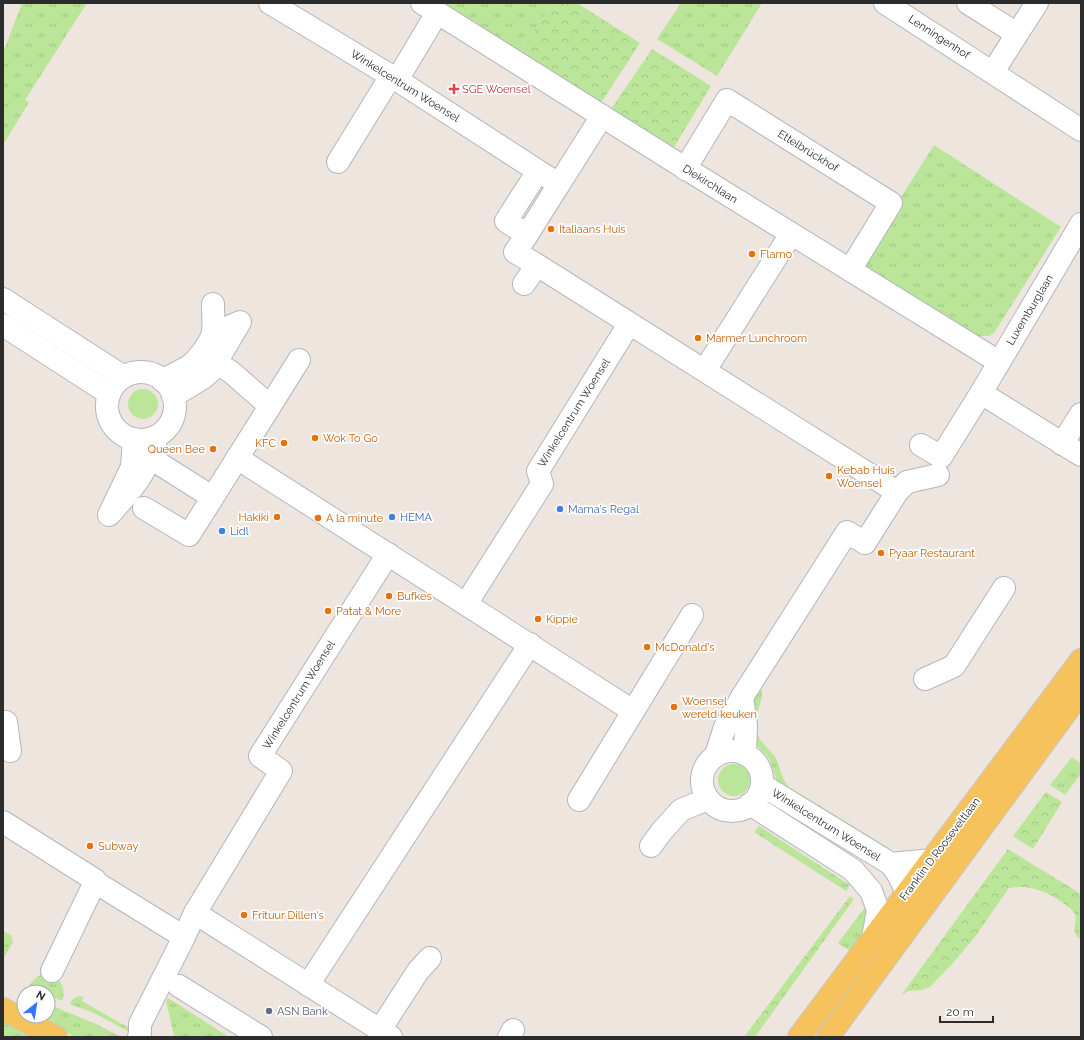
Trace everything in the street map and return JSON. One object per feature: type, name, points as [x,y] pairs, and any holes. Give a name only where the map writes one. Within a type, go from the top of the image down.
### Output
[{"type":"main road","name":"Franklin D Rooseveltlaan","points":[[799,1037],[1081,660]]},
{"type":"main road","name":"Franklin D Rooseveltlaan","points":[[828,1037],[1081,692]]},
{"type":"main road","points":[[3,1009],[56,1037]]},
{"type":"street","name":"Winkelcentrum Woensel","points":[[270,3],[394,78],[559,184]]},
{"type":"street","name":"Lenningenhof","points":[[885,3],[1081,130]]},
{"type":"street","points":[[968,3],[1017,34]]},
{"type":"street","points":[[993,72],[1037,3]]},
{"type":"street","points":[[338,162],[394,78],[430,8]]},
{"type":"street","name":"Diekirchlaan","points":[[430,8],[685,169],[999,362]]},
{"type":"street","name":"Ettelbrückhof","points":[[685,169],[727,100],[890,203],[850,270]]},
{"type":"street","points":[[602,116],[515,252],[897,492]]},
{"type":"street","points":[[527,235],[506,222],[538,171]]},
{"type":"street","name":"Luxemburglaan","points":[[921,446],[941,458],[981,394],[1080,227]]},
{"type":"street","points":[[705,370],[791,234]]},
{"type":"street","points":[[524,284],[537,265]]},
{"type":"street","points":[[3,299],[124,377]]},
{"type":"street","points":[[168,388],[173,374],[188,367],[196,361],[213,334],[213,304]]},
{"type":"street","points":[[168,388],[203,378],[210,371],[240,322],[213,334]]},
{"type":"street","name":"Winkelcentrum Woensel","points":[[466,604],[542,484],[538,471],[629,324]]},
{"type":"street","points":[[3,325],[109,395]]},
{"type":"street","points":[[144,508],[189,535],[299,360]]},
{"type":"street","points":[[220,365],[232,372],[270,406]]},
{"type":"street","points":[[136,373],[148,373],[168,388],[174,405],[174,414],[170,423],[157,436],[150,439],[134,439],[117,431],[111,423],[107,404],[109,395],[115,384],[124,377],[136,373]]},
{"type":"street","points":[[981,394],[1081,455]]},
{"type":"street","points":[[1062,444],[1081,414]]},
{"type":"street","points":[[134,439],[132,467],[109,515],[134,487],[147,466],[157,436]]},
{"type":"street","points":[[237,458],[633,711]]},
{"type":"street","points":[[155,461],[212,497]]},
{"type":"street","points":[[716,755],[725,727],[742,697],[847,532],[865,543],[897,492],[907,482],[938,475]]},
{"type":"street","name":"Winkelcentrum Woensel","points":[[139,1037],[140,1024],[195,913],[280,771],[260,756],[388,554]]},
{"type":"street","points":[[925,679],[954,666],[1004,588]]},
{"type":"street","points":[[579,800],[692,615]]},
{"type":"street","points":[[308,985],[530,644]]},
{"type":"street","points":[[742,697],[746,725],[745,754]]},
{"type":"street","points":[[726,751],[736,751],[745,754],[753,759],[759,767],[762,776],[762,785],[758,796],[744,808],[735,811],[724,810],[715,806],[708,799],[703,790],[702,780],[708,761],[716,755],[726,751]]},
{"type":"street","name":"Winkelcentrum Woensel","points":[[762,785],[891,864],[899,874],[907,893],[909,926]]},
{"type":"street","points":[[651,846],[681,810],[708,799]]},
{"type":"street","name":"Winkelcentrum Woensel","points":[[750,804],[853,870],[871,891],[878,910],[874,938]]},
{"type":"street","points":[[3,822],[95,880],[95,882],[184,937]]},
{"type":"street","name":"Winkelcentrum Woensel","points":[[891,864],[932,860]]},
{"type":"street","name":"Winkelcentrum Woensel","points":[[853,870],[882,877],[907,893]]},
{"type":"street","points":[[52,970],[95,882]]},
{"type":"street","points":[[907,893],[925,889],[940,883]]},
{"type":"street","points":[[195,913],[386,1033],[418,971],[430,958]]},
{"type":"street","points":[[179,986],[261,1037]]},
{"type":"green space","points":[[22,3],[87,3],[25,100],[29,102],[3,145],[3,53]]},
{"type":"green space","points":[[441,3],[553,3],[520,52]]},
{"type":"green space","points":[[553,3],[577,3],[640,43],[601,103],[520,52]]},
{"type":"green space","points":[[681,3],[762,3],[717,76],[657,39]]},
{"type":"green space","points":[[652,49],[711,86],[673,149],[611,109]]},
{"type":"green space","points":[[934,145],[1061,227],[994,333],[989,336],[977,336],[858,265]]},
{"type":"green space","points":[[143,389],[154,393],[158,404],[154,415],[143,419],[132,415],[128,404],[132,393]]},
{"type":"green space","points":[[758,690],[762,690],[762,695],[756,719],[757,733],[775,757],[782,776],[789,787],[889,848],[885,855],[777,783],[770,761],[752,739],[750,708]]},
{"type":"green space","points":[[1072,757],[1081,763],[1081,774],[1065,795],[1050,785]]},
{"type":"green space","points":[[734,764],[745,769],[750,780],[745,791],[734,796],[723,791],[718,780],[723,769]]},
{"type":"green space","points":[[1046,792],[1062,802],[1033,849],[1013,836]]},
{"type":"green space","points":[[759,826],[850,885],[846,891],[754,832]]},
{"type":"green space","points":[[1008,849],[1081,894],[1081,939],[1075,934],[1076,918],[1073,911],[1061,901],[1040,891],[1025,887],[1009,888],[975,937],[930,987],[921,990],[909,991],[902,994]]},
{"type":"green space","points":[[850,896],[854,899],[755,1037],[744,1037]]},
{"type":"green space","points":[[866,906],[868,907],[864,934],[850,951],[838,943]]},
{"type":"green space","points":[[3,931],[11,935],[13,942],[3,959]]},
{"type":"green space","points":[[47,975],[56,978],[64,990],[62,1001],[56,998],[56,984],[30,984],[37,977]]},
{"type":"green space","points":[[78,996],[84,997],[82,1001],[129,1028],[135,1035],[94,1013],[70,1004],[72,1000]]},
{"type":"green space","points":[[168,998],[229,1037],[174,1036],[166,1001]]},
{"type":"green space","points":[[56,1007],[96,1024],[121,1037],[75,1037],[51,1024],[56,1024]]},
{"type":"green space","points":[[3,1020],[39,1037],[3,1037]]},
{"type":"place","name":"SGE Woensel","points":[[454,89]]},
{"type":"place","name":"Italiaans Huis","points":[[551,229]]},
{"type":"place","name":"Flamo","points":[[752,254]]},
{"type":"place","name":"Marmer Lunchroom","points":[[698,338]]},
{"type":"place","name":"Wok To Go","points":[[315,438]]},
{"type":"place","name":"KFC","points":[[284,443]]},
{"type":"place","name":"Queen Bee","points":[[213,449]]},
{"type":"place","name":"Kebab Huis Woensel","points":[[829,476]]},
{"type":"place","name":"Mama's Regal","points":[[560,509]]},
{"type":"place","name":"Hakiki","points":[[277,517]]},
{"type":"place","name":"HEMA","points":[[392,517]]},
{"type":"place","name":"A la minute","points":[[318,518]]},
{"type":"place","name":"Lidl","points":[[222,531]]},
{"type":"place","name":"Pyaar Restaurant","points":[[881,553]]},
{"type":"place","name":"Bufkes","points":[[389,596]]},
{"type":"place","name":"Patat & More","points":[[328,611]]},
{"type":"place","name":"Kippie","points":[[538,619]]},
{"type":"place","name":"McDonald's","points":[[647,647]]},
{"type":"place","name":"Woensel wereld keuken","points":[[674,707]]},
{"type":"place","name":"Subway","points":[[90,846]]},
{"type":"place","name":"Frituur Dillen's","points":[[244,915]]},
{"type":"place","name":"ASN Bank","points":[[269,1011]]}]
